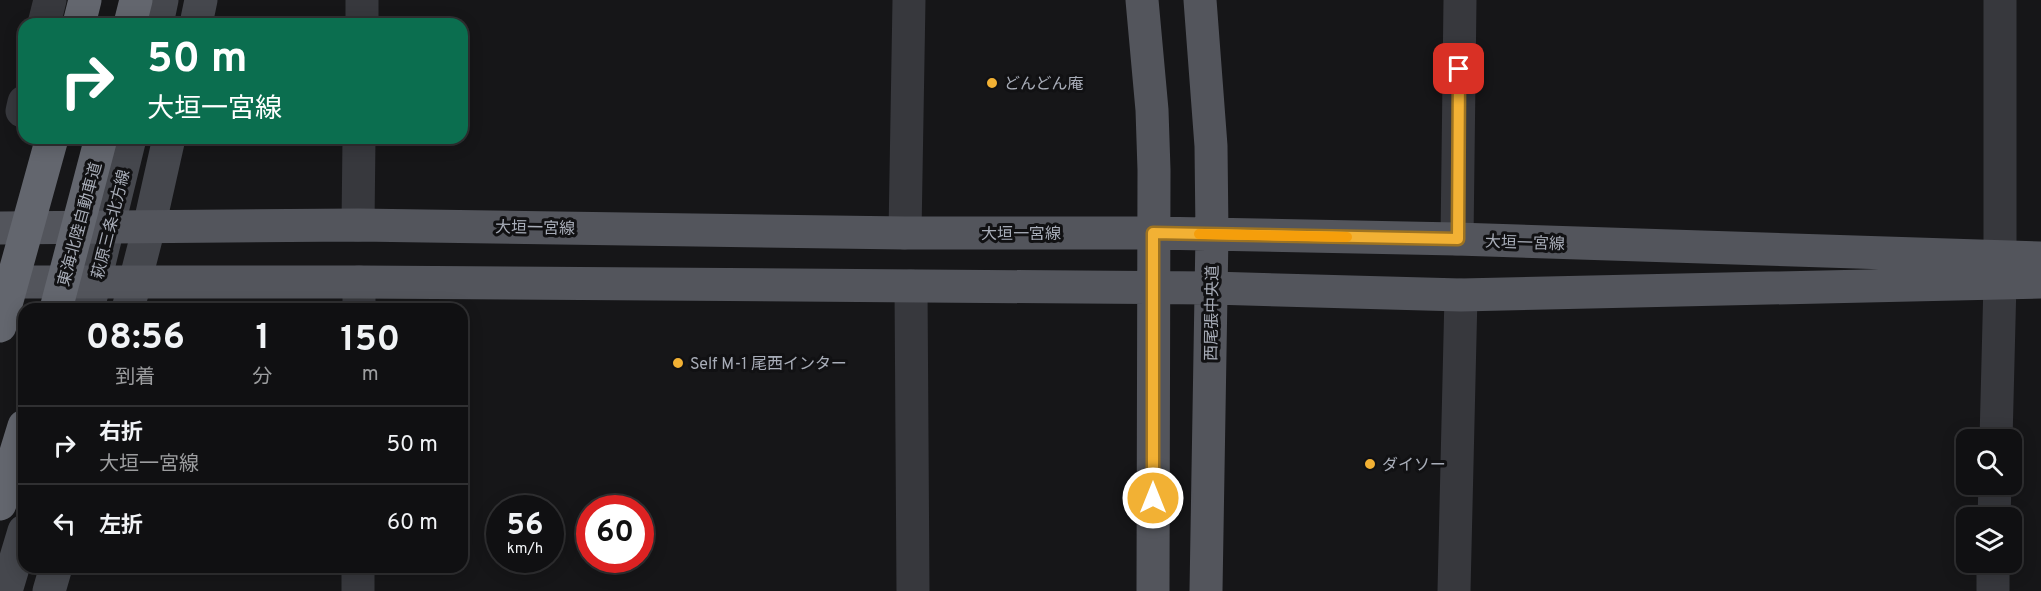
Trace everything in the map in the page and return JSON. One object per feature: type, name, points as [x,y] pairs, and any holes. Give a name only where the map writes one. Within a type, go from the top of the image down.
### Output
[{"type":"highway","points":[[80,18],[85,0]]},
{"type":"highway","points":[[132,18],[136,0]]},
{"type":"highway","points":[[0,326],[49,144]]},
{"type":"highway","name":"東海北陸自動車道","points":[[58,303],[99,144]]},
{"type":"highway","points":[[0,504],[18,446]]},
{"type":"main road","points":[[158,18],[162,0]]},
{"type":"main road","points":[[197,18],[201,0]]},
{"type":"main road","points":[[1142,0],[1152,110],[1153,591]]},
{"type":"main road","name":"西尾張中央道","points":[[1200,0],[1211,146],[1212,234],[1206,591]]},
{"type":"main road","name":"萩原三条北方線","points":[[92,295],[129,144]]},
{"type":"main road","points":[[132,296],[168,144]]},
{"type":"main road","name":"大垣一宮線","points":[[0,228],[358,225],[905,233],[1153,233],[1458,239],[1999,270],[2041,282]]},
{"type":"main road","name":"大垣一宮線","points":[[0,282],[92,295],[132,296],[359,295],[911,286],[1153,287],[1461,295],[1999,270],[2041,258]]},
{"type":"main road","points":[[6,591],[18,551]]},
{"type":"main road","points":[[49,591],[54,573]]},
{"type":"street","points":[[46,18],[50,0]]},
{"type":"street","points":[[362,0],[362,18]]},
{"type":"street","points":[[905,233],[909,0]]},
{"type":"street","points":[[1458,239],[1460,0]]},
{"type":"street","points":[[1996,429],[2000,0]]},
{"type":"street","points":[[358,225],[359,144]]},
{"type":"street","points":[[911,286],[913,591]]},
{"type":"street","points":[[1454,591],[1461,295]]},
{"type":"street","points":[[358,573],[358,591]]},
{"type":"street","points":[[1993,573],[1993,591]]},
{"type":"slow traffic","points":[[1199,234],[1347,237]]},
{"type":"place","name":"どんどん庵","points":[[992,83]]},
{"type":"place","name":"Self M-1 尾西インター","points":[[678,363]]},
{"type":"place","name":"ダイソー","points":[[1370,464]]},
{"type":"route","points":[[1153,498],[1153,233],[1458,239],[1459,69]]}]
